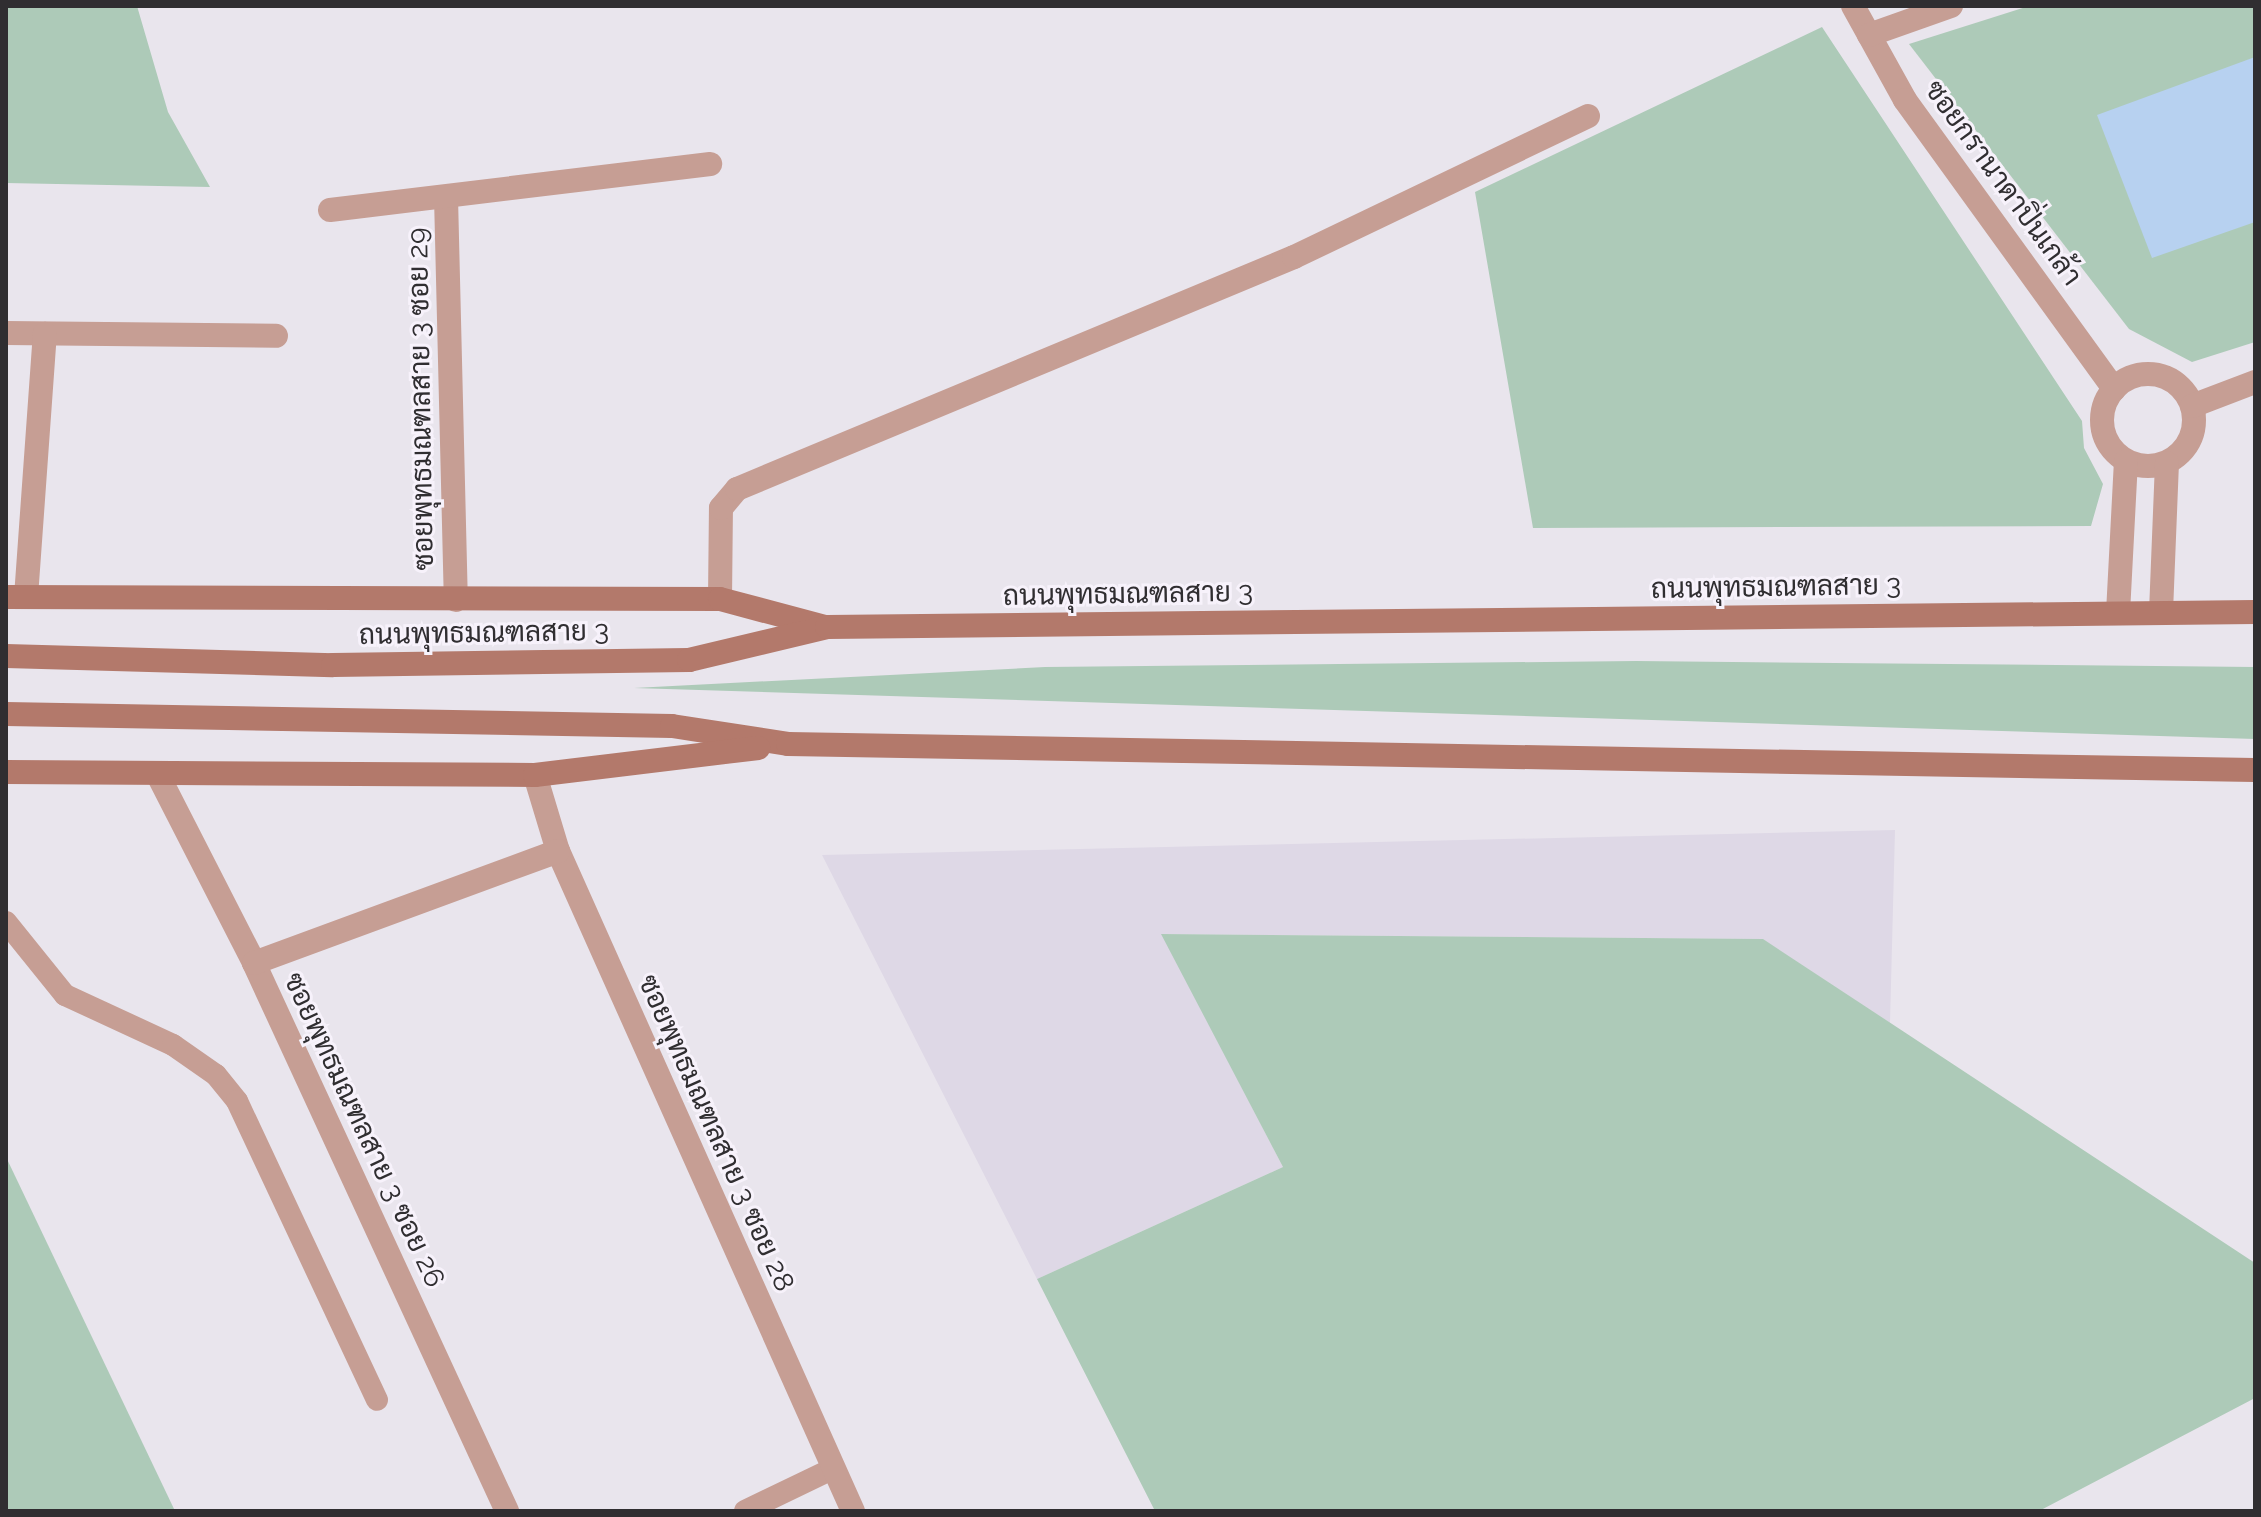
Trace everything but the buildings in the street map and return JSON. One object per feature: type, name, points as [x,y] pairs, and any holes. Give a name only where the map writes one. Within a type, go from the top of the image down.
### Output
[{"type":"main road","points":[[16,597],[720,599],[827,627]]},
{"type":"main road","name":"ถนนพุทธมณฑลสาย 3","points":[[6,656],[333,665],[689,660],[827,627],[2255,612]]},
{"type":"main road","points":[[6,714],[672,726],[788,744],[2255,770]]},
{"type":"main road","points":[[6,772],[159,777],[535,775],[788,744]]},
{"type":"street","name":"ซอยกรานาดาปิ่นเกล้า","points":[[1853,6],[1905,100],[2114,389]]},
{"type":"street","points":[[1869,35],[1951,6]]},
{"type":"street","points":[[720,599],[721,508],[737,489],[1294,257],[1588,116]]},
{"type":"street","points":[[330,210],[710,164]]},
{"type":"street","name":"ซอยพุทธมณฑลสาย 3 ซอย 29","points":[[446,197],[456,600]]},
{"type":"street","points":[[6,333],[276,336]]},
{"type":"street","points":[[16,597],[45,334]]},
{"type":"street","points":[[2118,613],[2126,461],[2102,428],[2114,389],[2142,374],[2158,375],[2192,406]]},
{"type":"street","points":[[2192,406],[2255,382]]},
{"type":"street","points":[[2161,612],[2167,463],[2189,439],[2192,406]]},
{"type":"street","points":[[2126,461],[2167,463]]},
{"type":"street","name":"ซอยพุทธมณฑลสาย 3 ซอย 28","points":[[535,775],[558,851],[853,1511]]},
{"type":"street","name":"ซอยพุทธมณฑลสาย 3 ซอย 26","points":[[159,777],[254,963],[507,1511]]},
{"type":"street","points":[[254,963],[558,851]]},
{"type":"lane","points":[[6,922],[65,995],[173,1045],[216,1075],[237,1101],[377,1400]]},
{"type":"lane","points":[[745,1511],[832,1469]]},
{"type":"shaded area","points":[[1895,830],[1890,1023],[1762,939],[1162,934],[1283,1167],[1037,1279],[822,855]]},
{"type":"green space","points":[[6,6],[137,6],[168,112],[210,187],[6,183]]},
{"type":"green space","points":[[2029,6],[2255,6],[2255,342],[2192,362],[2129,329],[1909,44]]},
{"type":"green space","points":[[1822,27],[2082,421],[2084,448],[2103,484],[2091,526],[1533,528],[1475,192]]},
{"type":"green space","points":[[1636,661],[2255,667],[2255,739],[634,688],[1045,667]]},
{"type":"green space","points":[[1161,934],[1763,939],[2255,1263],[2255,1398],[2039,1511],[1155,1511],[1037,1279],[1283,1167]]},
{"type":"green space","points":[[6,1157],[175,1511],[6,1511]]},
{"type":"water","points":[[2255,57],[2255,222],[2152,258],[2097,115]]}]
